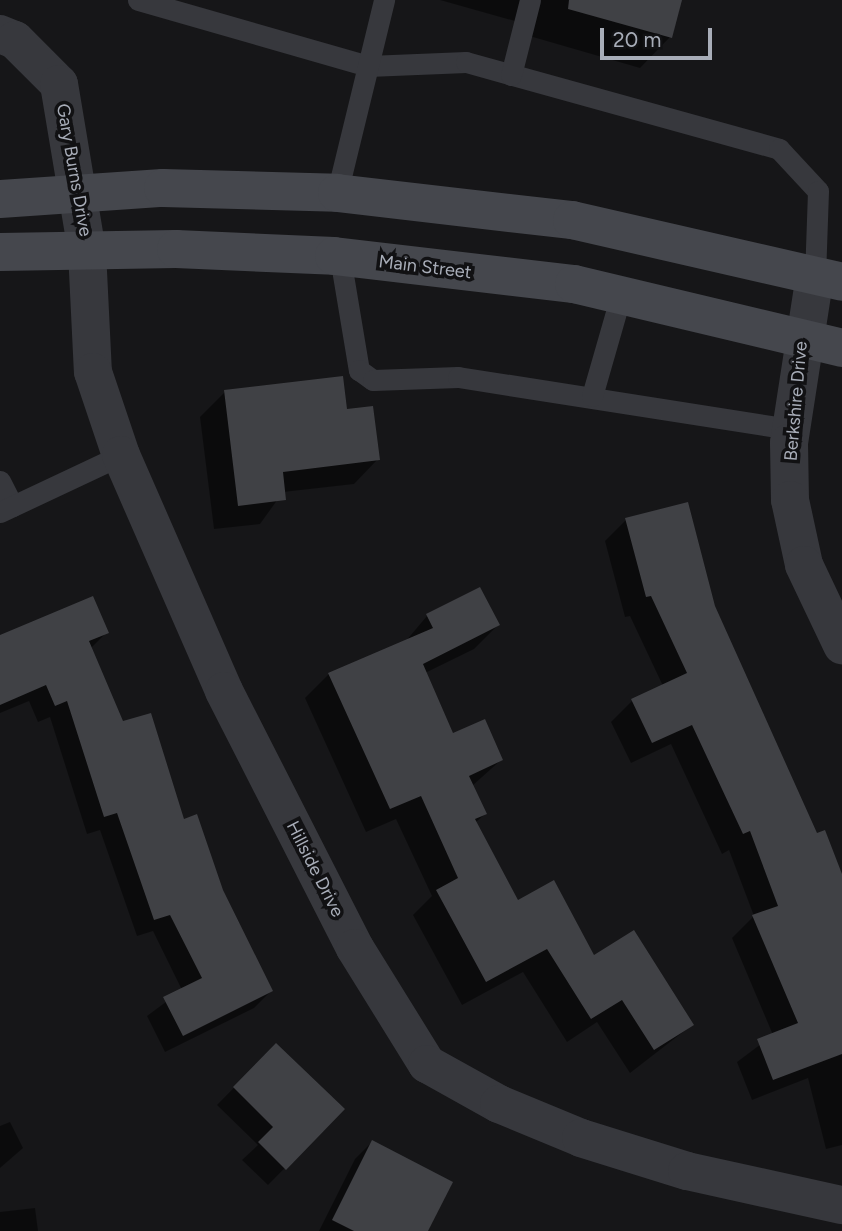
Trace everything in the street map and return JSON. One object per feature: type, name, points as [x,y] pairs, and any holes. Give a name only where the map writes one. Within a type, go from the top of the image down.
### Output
[{"type":"main road","points":[[0,199],[78,192],[337,193],[572,220],[828,278]]},
{"type":"main road","name":"Main Street","points":[[0,251],[340,257],[621,295],[842,348]]},
{"type":"street","name":"Gary Burns Drive","points":[[0,34],[15,40],[59,84],[87,251]]},
{"type":"street","name":"Hillside Drive","points":[[87,251],[93,372],[121,455],[230,703],[355,948],[427,1064],[499,1104],[581,1138],[687,1171],[842,1205]]},
{"type":"street","name":"Berkshire Drive","points":[[828,278],[801,338],[791,429],[790,500],[804,565],[842,645]]},
{"type":"lane","points":[[138,0],[368,66],[467,62],[779,149],[818,191],[828,278]]},
{"type":"lane","points":[[337,193],[384,0]]},
{"type":"lane","points":[[511,75],[530,0]]},
{"type":"lane","points":[[340,257],[359,370],[373,380],[458,377],[791,429]]},
{"type":"lane","points":[[592,396],[621,295]]},
{"type":"lane","points":[[0,481],[6,509],[121,455]]},
{"type":"building","points":[[569,0],[682,0],[672,38],[568,9]]},
{"type":"building","points":[[343,376],[347,409],[373,406],[380,460],[283,472],[286,500],[238,506],[224,390]]},
{"type":"building","points":[[688,502],[715,606],[817,833],[825,830],[842,874],[842,1054],[773,1080],[757,1039],[798,1023],[752,915],[778,906],[750,831],[743,834],[692,725],[652,743],[631,699],[687,673],[651,596],[646,597],[625,518]]},
{"type":"building","points":[[480,587],[500,625],[423,664],[453,733],[485,719],[503,760],[469,776],[487,814],[475,819],[518,900],[554,880],[594,955],[634,930],[694,1025],[654,1050],[622,1000],[591,1019],[547,949],[486,982],[436,890],[458,878],[421,796],[390,809],[328,673],[433,628],[426,614]]},
{"type":"building","points":[[93,596],[109,633],[89,641],[123,721],[151,713],[184,819],[197,814],[223,890],[273,991],[183,1036],[163,997],[202,978],[170,915],[154,920],[117,813],[104,817],[67,701],[55,706],[46,685],[0,705],[0,635]]},
{"type":"building","points":[[276,1043],[345,1109],[286,1170],[258,1142],[273,1127],[233,1087]]},
{"type":"building","points":[[372,1140],[453,1182],[428,1231],[354,1231],[332,1220]]}]
